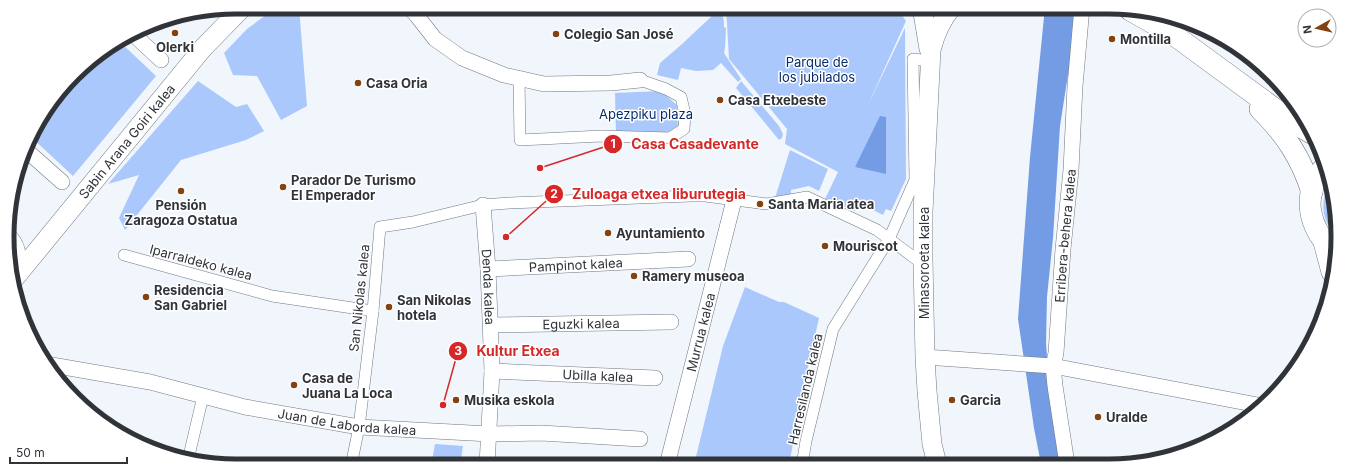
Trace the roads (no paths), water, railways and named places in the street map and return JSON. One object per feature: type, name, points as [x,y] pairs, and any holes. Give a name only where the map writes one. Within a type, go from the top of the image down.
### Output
[{"type":"main road","points":[[1141,16],[1174,35],[1303,129]]},
{"type":"main road","points":[[1219,68],[1267,117],[1286,139],[1297,155],[1312,192]]},
{"type":"main road","points":[[1321,172],[1315,182],[1312,192],[1311,208],[1313,224],[1328,247],[1330,259]]},
{"type":"street","name":"Sabin Arana Goiri kalea","points":[[17,275],[203,48],[235,14]]},
{"type":"street","points":[[416,14],[435,40],[462,58],[504,75],[519,78],[544,84],[583,84],[640,80],[666,89],[681,97],[685,114],[684,129],[670,138],[601,136],[520,140],[519,78]]},
{"type":"street","name":"Minasoroeta kalea","points":[[923,14],[930,61]]},
{"type":"street","name":"Minasoroeta kalea","points":[[936,459],[930,426],[925,357],[923,212],[932,44],[942,20],[947,14]]},
{"type":"street","name":"Erribera-behera kalea","points":[[1066,459],[1051,366],[1056,353],[1071,170],[1075,86],[1081,14]]},
{"type":"street","points":[[137,38],[161,60]]},
{"type":"street","name":"Harresilanda kalea","points":[[803,459],[833,329],[889,240],[915,180],[913,59],[930,61]]},
{"type":"street","points":[[30,154],[62,182]]},
{"type":"street","points":[[483,205],[691,196],[705,196],[767,204],[807,197],[877,230],[916,259],[923,260]]},
{"type":"street","name":"Murrua kalea","points":[[669,459],[734,200]]},
{"type":"street","name":"San Nikolas kalea","points":[[352,459],[359,428],[373,311],[380,227],[413,222],[483,205]]},
{"type":"street","name":"Denda kalea","points":[[483,205],[488,269],[492,371],[488,459]]},
{"type":"street","points":[[14,242],[20,258],[17,273]]},
{"type":"street","name":"Iparraldeko kalea","points":[[124,255],[272,296],[373,311]]},
{"type":"street","name":"Pampinot kalea","points":[[488,269],[688,259]]},
{"type":"street","name":"Eguzki kalea","points":[[491,325],[671,322]]},
{"type":"street","points":[[925,357],[1051,366],[1254,405]]},
{"type":"street","name":"Juan de Laborda kalea","points":[[54,364],[150,382],[245,407],[359,428],[490,434],[541,433],[640,439]]},
{"type":"street","name":"Ubilla kalea","points":[[492,371],[655,378]]},
{"type":"street","points":[[190,454],[204,396]]},
{"type":"place","name":"Olerki","points":[[175,33]]},
{"type":"place","name":"Colegio San José","points":[[556,34]]},
{"type":"place","name":"Montilla","points":[[1112,39]]},
{"type":"place","name":"Casa Oria","points":[[358,83]]},
{"type":"place","name":"Casa Etxebeste","points":[[720,100]]},
{"type":"place","name":"Casa Casadevante","points":[[540,168]]},
{"type":"place","name":"Parador De Turismo El Emperador","points":[[283,187]]},
{"type":"place","name":"Pensión Zaragoza Ostatua","points":[[181,191]]},
{"type":"place","name":"Santa Maria atea","points":[[760,204]]},
{"type":"place","name":"Ayuntamiento","points":[[608,233]]},
{"type":"place","name":"Zuloaga etxea liburutegia","points":[[506,237]]},
{"type":"place","name":"Mouriscot","points":[[825,246]]},
{"type":"place","name":"Ramery museoa","points":[[634,276]]},
{"type":"place","name":"Residencia San Gabriel","points":[[146,297]]},
{"type":"place","name":"San Nikolas hotela","points":[[389,307]]},
{"type":"place","name":"Casa de Juana La Loca","points":[[294,385]]},
{"type":"place","name":"Musika eskola","points":[[456,400]]},
{"type":"place","name":"Garcia","points":[[952,400]]},
{"type":"place","name":"Kultur Etxea","points":[[443,405]]},
{"type":"place","name":"Uralde","points":[[1098,417]]},
{"type":"park label","name":"Parque de los jubilados","points":[[817,70]]},
{"type":"park label","name":"Apezpiku plaza","points":[[646,114]]}]
